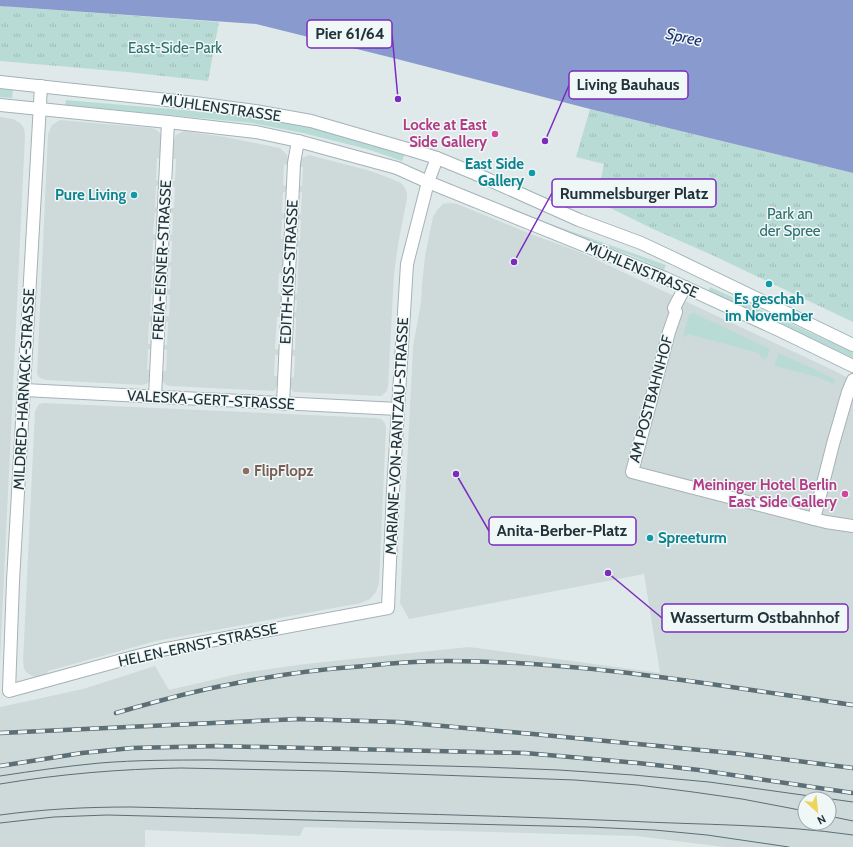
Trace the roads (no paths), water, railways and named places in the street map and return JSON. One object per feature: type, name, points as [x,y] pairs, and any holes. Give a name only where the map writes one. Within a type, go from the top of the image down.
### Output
[{"type":"street","name":"MÜHLENSTRASSE","points":[[0,82],[240,109],[311,121],[437,158],[579,220],[641,243],[853,345]]},
{"type":"street","name":"MILDRED-HARNACK-STRASSE","points":[[10,691],[13,581],[40,86]]},
{"type":"street","name":"MÜHLENSTRASSE","points":[[0,105],[256,132],[298,141],[397,168],[665,278],[853,366]]},
{"type":"street","name":"FREIA-EISNER-STRASSE","points":[[155,397],[168,122]]},
{"type":"street","name":"EDITH-KISS-STRASSE","points":[[283,404],[294,163],[298,141]]},
{"type":"street","points":[[428,182],[437,158]]},
{"type":"street","name":"MARIANE-VON-RANTZAU-STRASSE","points":[[388,608],[392,505],[408,264],[428,182]]},
{"type":"street","points":[[685,287],[695,268]]},
{"type":"street","name":"AM POSTBAHNHOF","points":[[685,287],[674,308],[676,312],[669,332],[632,472],[826,522],[853,526]]},
{"type":"street","points":[[814,519],[833,444],[853,380]]},
{"type":"street","name":"VALESKA-GERT-STRASSE","points":[[24,390],[398,409]]},
{"type":"street","name":"HELEN-ERNST-STRASSE","points":[[10,691],[161,650],[388,608]]},
{"type":"water","name":"Spree","points":[[0,0],[853,0],[853,173],[590,109],[256,24],[0,6]]},
{"type":"tram line","points":[[0,776],[88,764],[155,760],[482,767],[559,770],[709,782],[853,802]]},
{"type":"tram line","points":[[0,784],[23,780],[113,771],[181,768],[329,771],[575,780],[638,785],[742,799],[797,809]]},
{"type":"tram line","points":[[0,815],[98,807],[131,807],[501,816],[739,825],[824,831],[853,835]]},
{"type":"tram line","points":[[0,823],[54,817],[107,815],[588,827],[654,830],[707,835],[789,847]]},
{"type":"tram line","points":[[837,818],[853,821]]},
{"type":"railway","points":[[116,713],[188,693],[265,678],[332,669],[438,661],[499,662],[601,670],[853,705]]},
{"type":"railway","points":[[0,733],[299,719],[398,722],[742,754],[853,768]]},
{"type":"railway","points":[[0,766],[82,753],[132,748],[217,746],[525,753],[699,770],[853,793]]},
{"type":"place","name":"Pier 61/64","points":[[398,99]]},
{"type":"place","name":"Locke at East Side Gallery","points":[[495,134]]},
{"type":"place","name":"Living Bauhaus","points":[[545,141]]},
{"type":"place","name":"East Side Gallery","points":[[532,173]]},
{"type":"place","name":"Pure Living","points":[[134,195]]},
{"type":"place","name":"Rummelsburger Platz","points":[[514,262]]},
{"type":"place","name":"Es geschah im November","points":[[769,284]]},
{"type":"place","name":"FlipFlopz","points":[[246,471]]},
{"type":"place","name":"Anita-Berber-Platz","points":[[456,474]]},
{"type":"place","name":"Meininger Hotel Berlin East Side Gallery","points":[[845,494]]},
{"type":"place","name":"Spreeturm","points":[[650,538]]},
{"type":"place","name":"Wasserturm Ostbahnhof","points":[[608,573]]},
{"type":"park label","name":"East-Side-Park","points":[[175,48]]},
{"type":"park label","name":"Park an der Spree","points":[[790,222]]}]
